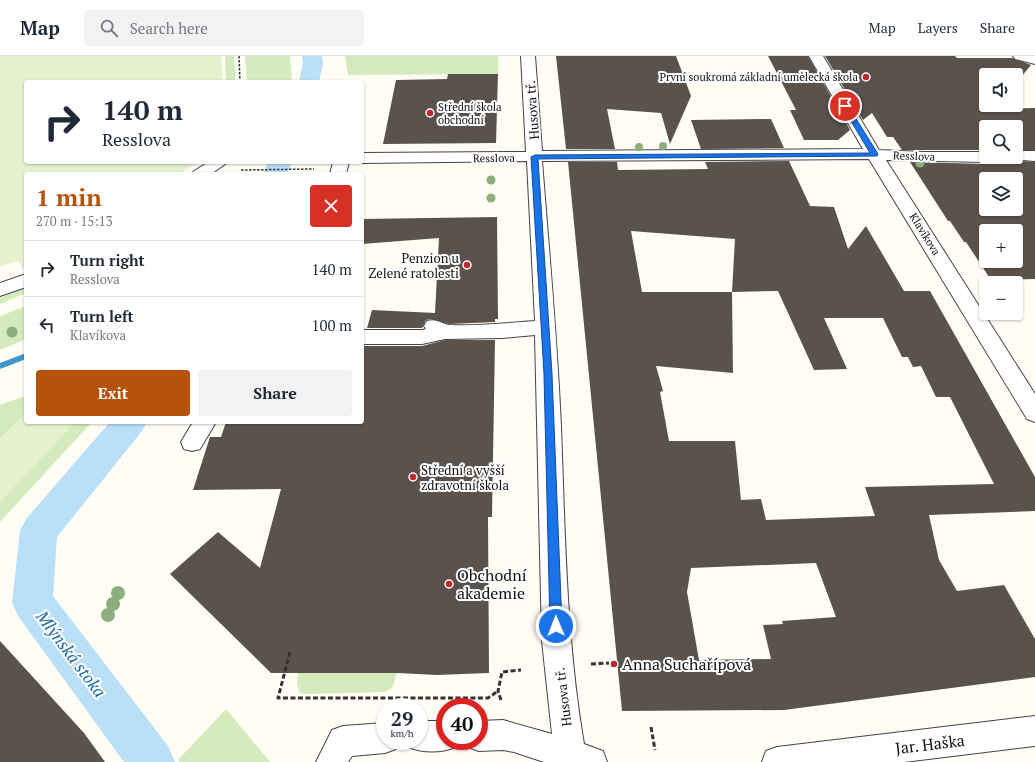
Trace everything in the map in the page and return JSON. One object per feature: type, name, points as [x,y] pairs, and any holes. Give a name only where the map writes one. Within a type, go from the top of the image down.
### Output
[{"type":"street","name":"Husova tř.","points":[[528,56],[545,327],[556,641],[562,701],[578,760]]},
{"type":"street","name":"Klavíkova","points":[[816,56],[1034,410]]},
{"type":"street","points":[[1020,56],[1035,60]]},
{"type":"street","name":"Resslova","points":[[364,158],[875,154],[924,157],[979,157]]},
{"type":"street","points":[[1023,156],[1035,156]]},
{"type":"street","points":[[203,172],[217,164]]},
{"type":"street","points":[[0,290],[24,281]]},
{"type":"street","points":[[364,337],[422,337],[439,329],[502,331],[545,327]]},
{"type":"street","points":[[192,442],[204,424]]},
{"type":"street","name":"Jar. Haška","points":[[777,762],[1035,731]]},
{"type":"street","points":[[488,736],[503,735],[578,760]]},
{"type":"street","points":[[331,762],[343,741],[376,739]]},
{"type":"path","points":[[239,56],[240,80]]},
{"type":"path","points":[[243,170],[319,169]]},
{"type":"path","points":[[290,652],[278,698],[488,698],[498,691]]},
{"type":"path","points":[[590,664],[609,663]]},
{"type":"path","points":[[501,700],[498,691],[502,672],[520,670]]},
{"type":"path","points":[[651,727],[655,750]]},
{"type":"green space","points":[[0,56],[221,56],[223,80],[24,80],[24,164],[195,164],[182,172],[24,172],[24,269],[18,261],[0,266]]},
{"type":"green space","points":[[225,56],[234,56],[236,80],[226,80]]},
{"type":"green space","points":[[245,56],[290,56],[292,80],[247,80]]},
{"type":"green space","points":[[345,56],[498,56],[498,74],[348,75]]},
{"type":"green space","points":[[24,288],[24,294],[0,304],[0,298]]},
{"type":"green space","points":[[24,307],[24,340],[0,350],[0,316]]},
{"type":"green space","points":[[24,397],[24,424],[90,424],[0,522],[0,405]]},
{"type":"green space","points":[[24,415],[24,424],[73,425],[0,502],[0,438]]},
{"type":"green space","points":[[298,673],[397,673],[392,688],[385,692],[307,694],[300,693],[297,684]]},
{"type":"green space","points":[[226,709],[270,762],[179,762],[178,760]]},
{"type":"building","points":[[556,56],[676,56],[691,96],[670,144],[661,113],[607,109],[615,149],[566,149]]},
{"type":"building","points":[[768,56],[808,56],[850,130],[838,140],[804,140],[790,110],[796,110]]},
{"type":"building","points":[[825,56],[955,56],[957,58],[1013,58],[1031,65],[1023,75],[1023,68],[979,68],[979,112],[1023,112],[1023,108],[1035,108],[1035,150],[1023,150],[1023,120],[979,120],[979,150],[902,150],[893,137],[887,137],[872,113],[863,120]]},
{"type":"building","name":"Střední škola obchodní","points":[[448,74],[498,74],[496,143],[383,144],[396,80],[447,79]]},
{"type":"building","points":[[771,119],[784,148],[701,149],[691,120]]},
{"type":"building","points":[[789,161],[810,206],[834,207],[848,249],[866,226],[904,291],[930,291],[1035,477],[1035,511],[929,515],[939,560],[957,591],[1004,585],[1035,639],[1035,677],[784,710],[622,711],[568,162],[617,162],[618,170],[708,169],[705,162]],"holes":[[[631,231],[735,239],[732,292],[642,292]],[[778,291],[814,370],[847,369],[824,318],[883,318],[902,357],[908,357],[913,367],[921,366],[936,397],[950,397],[994,484],[865,487],[875,516],[766,520],[761,499],[741,500],[735,441],[669,441],[660,392],[663,391],[656,366],[733,373],[732,292]],[[816,563],[836,617],[782,621],[783,624],[763,625],[771,659],[699,660],[687,592],[691,568]]]},
{"type":"building","points":[[1023,161],[1035,162],[1035,279],[1023,279],[1023,276],[988,276],[983,268],[1023,268],[1023,224],[979,224],[979,262],[966,242],[964,242],[950,221],[948,221],[910,162],[1023,164]]},
{"type":"building","name":"Penzion u Zelené ratolesti","points":[[497,217],[498,319],[495,319],[495,322],[450,324],[430,319],[426,320],[422,328],[367,328],[372,310],[435,313],[439,238],[364,244],[364,219]]},
{"type":"building","points":[[445,340],[495,340],[492,517],[488,517],[489,673],[437,675],[397,673],[271,673],[170,574],[218,532],[260,568],[281,489],[193,490],[210,437],[221,437],[225,424],[364,424],[364,346],[422,346]]},
{"type":"building","points":[[0,641],[84,733],[105,762],[0,762]]},
{"type":"waterway","name":"Mlýnská stoka","points":[[309,80],[313,63],[312,56]]},
{"type":"waterway","name":"Mlýnská stoka","points":[[276,172],[279,164]]},
{"type":"waterway","points":[[0,366],[24,357]]},
{"type":"waterway","name":"Mlýnská stoka","points":[[128,424],[39,531],[32,602],[152,762]]},
{"type":"place","name":"První soukromá základní umělecká škola","points":[[866,77]]},
{"type":"place","name":"Střední škola obchodní","points":[[430,113]]},
{"type":"place","name":"Penzion u Zelené ratolesti","points":[[467,265]]},
{"type":"place","name":"Střední a vyšší zdravotní škola","points":[[413,477]]},
{"type":"place","name":"Obchodní akademie","points":[[449,584]]},
{"type":"place","name":"Anna Suchařípová","points":[[614,664]]},
{"type":"route","points":[[556,626],[548,374],[535,157],[836,153],[875,154],[866,143],[845,106]]}]
